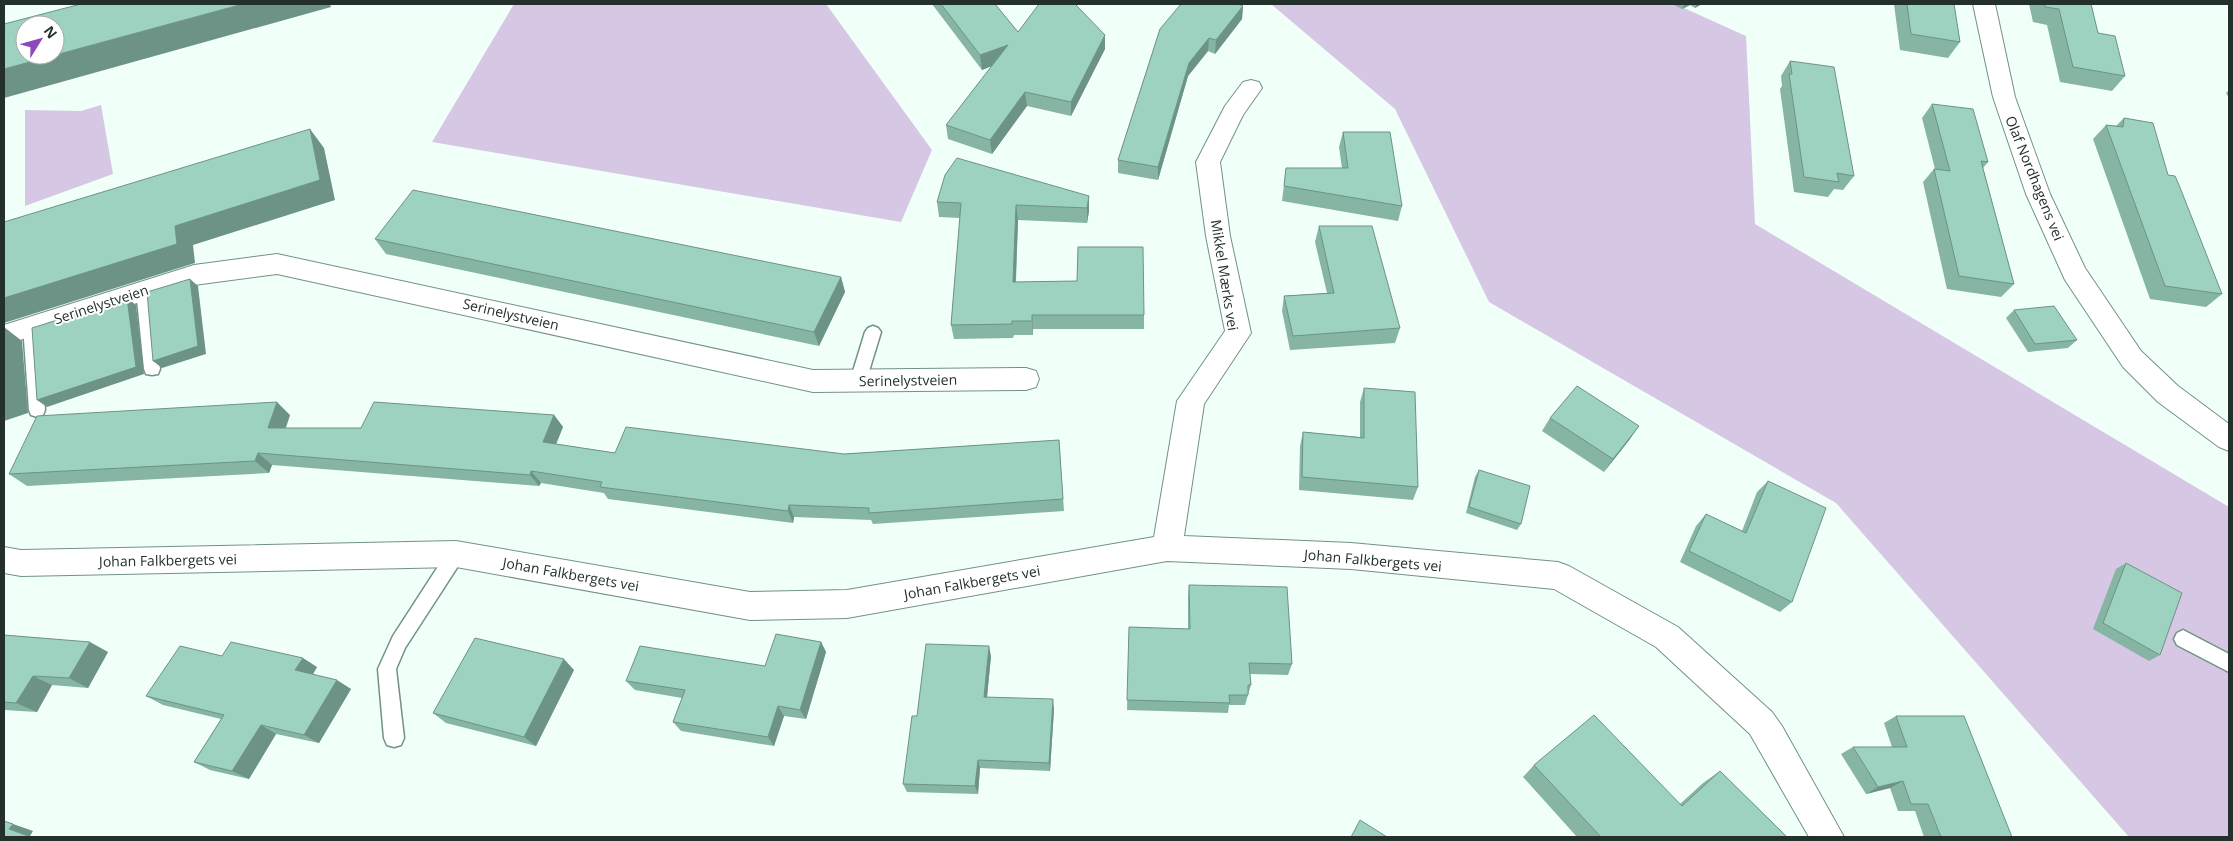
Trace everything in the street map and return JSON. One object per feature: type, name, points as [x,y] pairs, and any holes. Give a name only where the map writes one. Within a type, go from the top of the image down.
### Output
[{"type":"street","name":"Olaf Nordhagens vei","points":[[1984,4],[2004,97],[2038,194],[2074,273],[2132,359],[2168,394],[2229,439]]},
{"type":"street","name":"Mikkel Mærks vei","points":[[1167,548],[1191,401],[1238,333],[1218,236],[1208,162],[1233,112],[1251,88]]},
{"type":"street","name":"Serinelystveien","points":[[4,335],[194,275],[277,264],[813,381],[1026,379]]},
{"type":"street","name":"Johan Falkbergets vei","points":[[4,560],[22,563],[456,554],[750,606],[847,604],[1167,548],[1351,556],[1558,576],[1667,637],[1761,723],[1771,737],[1827,837]]},
{"type":"lane","points":[[144,290],[152,369]]},
{"type":"lane","points":[[31,326],[37,410]]},
{"type":"lane","points":[[858,381],[873,332]]},
{"type":"lane","points":[[394,738],[387,669],[399,642],[456,554]]},
{"type":"lane","points":[[2183,639],[2229,663]]},
{"type":"shaded area","points":[[514,4],[826,4],[932,150],[901,222],[432,142]]},
{"type":"shaded area","points":[[1271,4],[1675,4],[1746,36],[1755,224],[2229,507],[2229,837],[2129,837],[1836,503],[1489,302],[1395,109]]},
{"type":"shaded area","points":[[101,105],[113,174],[25,206],[25,110],[81,111]]},
{"type":"building","points":[[81,4],[243,4],[65,52],[65,15],[39,15]]},
{"type":"building","points":[[941,4],[995,4],[1018,32],[1039,4],[1075,4],[1105,35],[1071,102],[1025,92],[990,140],[946,125],[1008,45],[980,55]]},
{"type":"building","points":[[1181,4],[1238,4],[1243,6],[1216,40],[1209,38],[1189,63],[1158,167],[1118,160],[1160,29]]},
{"type":"building","points":[[1907,4],[1954,4],[1960,42],[1911,34]]},
{"type":"building","points":[[2045,4],[2091,4],[2098,33],[2115,36],[2125,76],[2073,67],[2059,9],[2045,7]]},
{"type":"building","points":[[15,21],[15,65],[19,65],[4,69],[4,24]]},
{"type":"building","points":[[1790,61],[1834,67],[1854,176],[1837,173],[1839,182],[1804,177],[1789,74],[1792,74]]},
{"type":"building","points":[[1932,104],[1973,109],[1988,162],[1981,161],[2014,284],[1959,276],[1934,169],[1950,171]]},
{"type":"building","points":[[2124,118],[2153,123],[2168,175],[2175,176],[2222,294],[2165,286],[2106,125],[2123,127]]},
{"type":"building","points":[[310,129],[320,180],[175,226],[177,244],[4,298],[4,222]]},
{"type":"building","points":[[1343,132],[1390,132],[1402,206],[1284,186],[1286,168],[1348,168]]},
{"type":"building","points":[[957,158],[1089,196],[1087,208],[1016,205],[1013,282],[1077,281],[1078,247],[1143,247],[1144,315],[1032,315],[1032,321],[1012,321],[1012,324],[951,325],[961,203],[937,202],[945,175]]},
{"type":"building","points":[[413,190],[841,277],[814,332],[375,239]]},
{"type":"building","points":[[1319,226],[1372,226],[1400,328],[1293,336],[1284,296],[1334,293]]},
{"type":"building","points":[[190,279],[198,346],[153,361],[147,292]]},
{"type":"building","points":[[127,298],[136,367],[37,400],[32,328]]},
{"type":"building","points":[[2054,306],[2077,340],[2035,344],[2014,310]]},
{"type":"building","points":[[1577,386],[1639,426],[1613,459],[1550,418]]},
{"type":"building","points":[[1364,388],[1415,392],[1418,487],[1302,477],[1303,432],[1364,438]]},
{"type":"building","points":[[277,402],[268,428],[361,428],[374,402],[554,415],[543,442],[615,453],[626,427],[844,454],[1059,440],[1063,499],[869,513],[869,508],[789,505],[788,511],[600,487],[602,482],[531,471],[530,475],[258,453],[255,461],[9,474],[37,416]]},
{"type":"building","points":[[1479,470],[1530,486],[1521,524],[1469,507]]},
{"type":"building","points":[[1768,481],[1826,508],[1792,602],[1689,551],[1706,514],[1746,533]]},
{"type":"building","points":[[2126,563],[2182,593],[2160,655],[2103,623]]},
{"type":"building","points":[[1189,585],[1287,587],[1292,664],[1249,663],[1251,685],[1248,685],[1248,695],[1229,695],[1230,703],[1127,700],[1129,627],[1190,629]]},
{"type":"building","points":[[776,634],[821,642],[800,710],[778,706],[768,737],[673,722],[685,690],[626,681],[640,646],[765,666]]},
{"type":"building","points":[[4,635],[90,642],[69,678],[33,676],[16,703],[4,702]]},
{"type":"building","points":[[475,638],[564,659],[524,737],[433,713]]},
{"type":"building","points":[[231,642],[303,658],[295,670],[337,680],[304,735],[261,725],[232,771],[194,762],[224,715],[146,696],[180,646],[222,656]]},
{"type":"building","points":[[926,644],[989,646],[984,697],[1053,699],[1049,763],[978,760],[975,786],[903,784],[912,716],[917,716]]},
{"type":"building","points":[[1594,715],[1682,806],[1720,771],[1787,837],[1601,837],[1534,765]]},
{"type":"building","points":[[1896,716],[1964,716],[2012,837],[1941,837],[1928,804],[1911,804],[1903,781],[1878,787],[1853,747],[1907,747]]},
{"type":"building","points":[[1360,820],[1387,837],[1351,837]]},
{"type":"building","points":[[4,821],[13,824],[9,829],[31,837],[4,837]]}]
